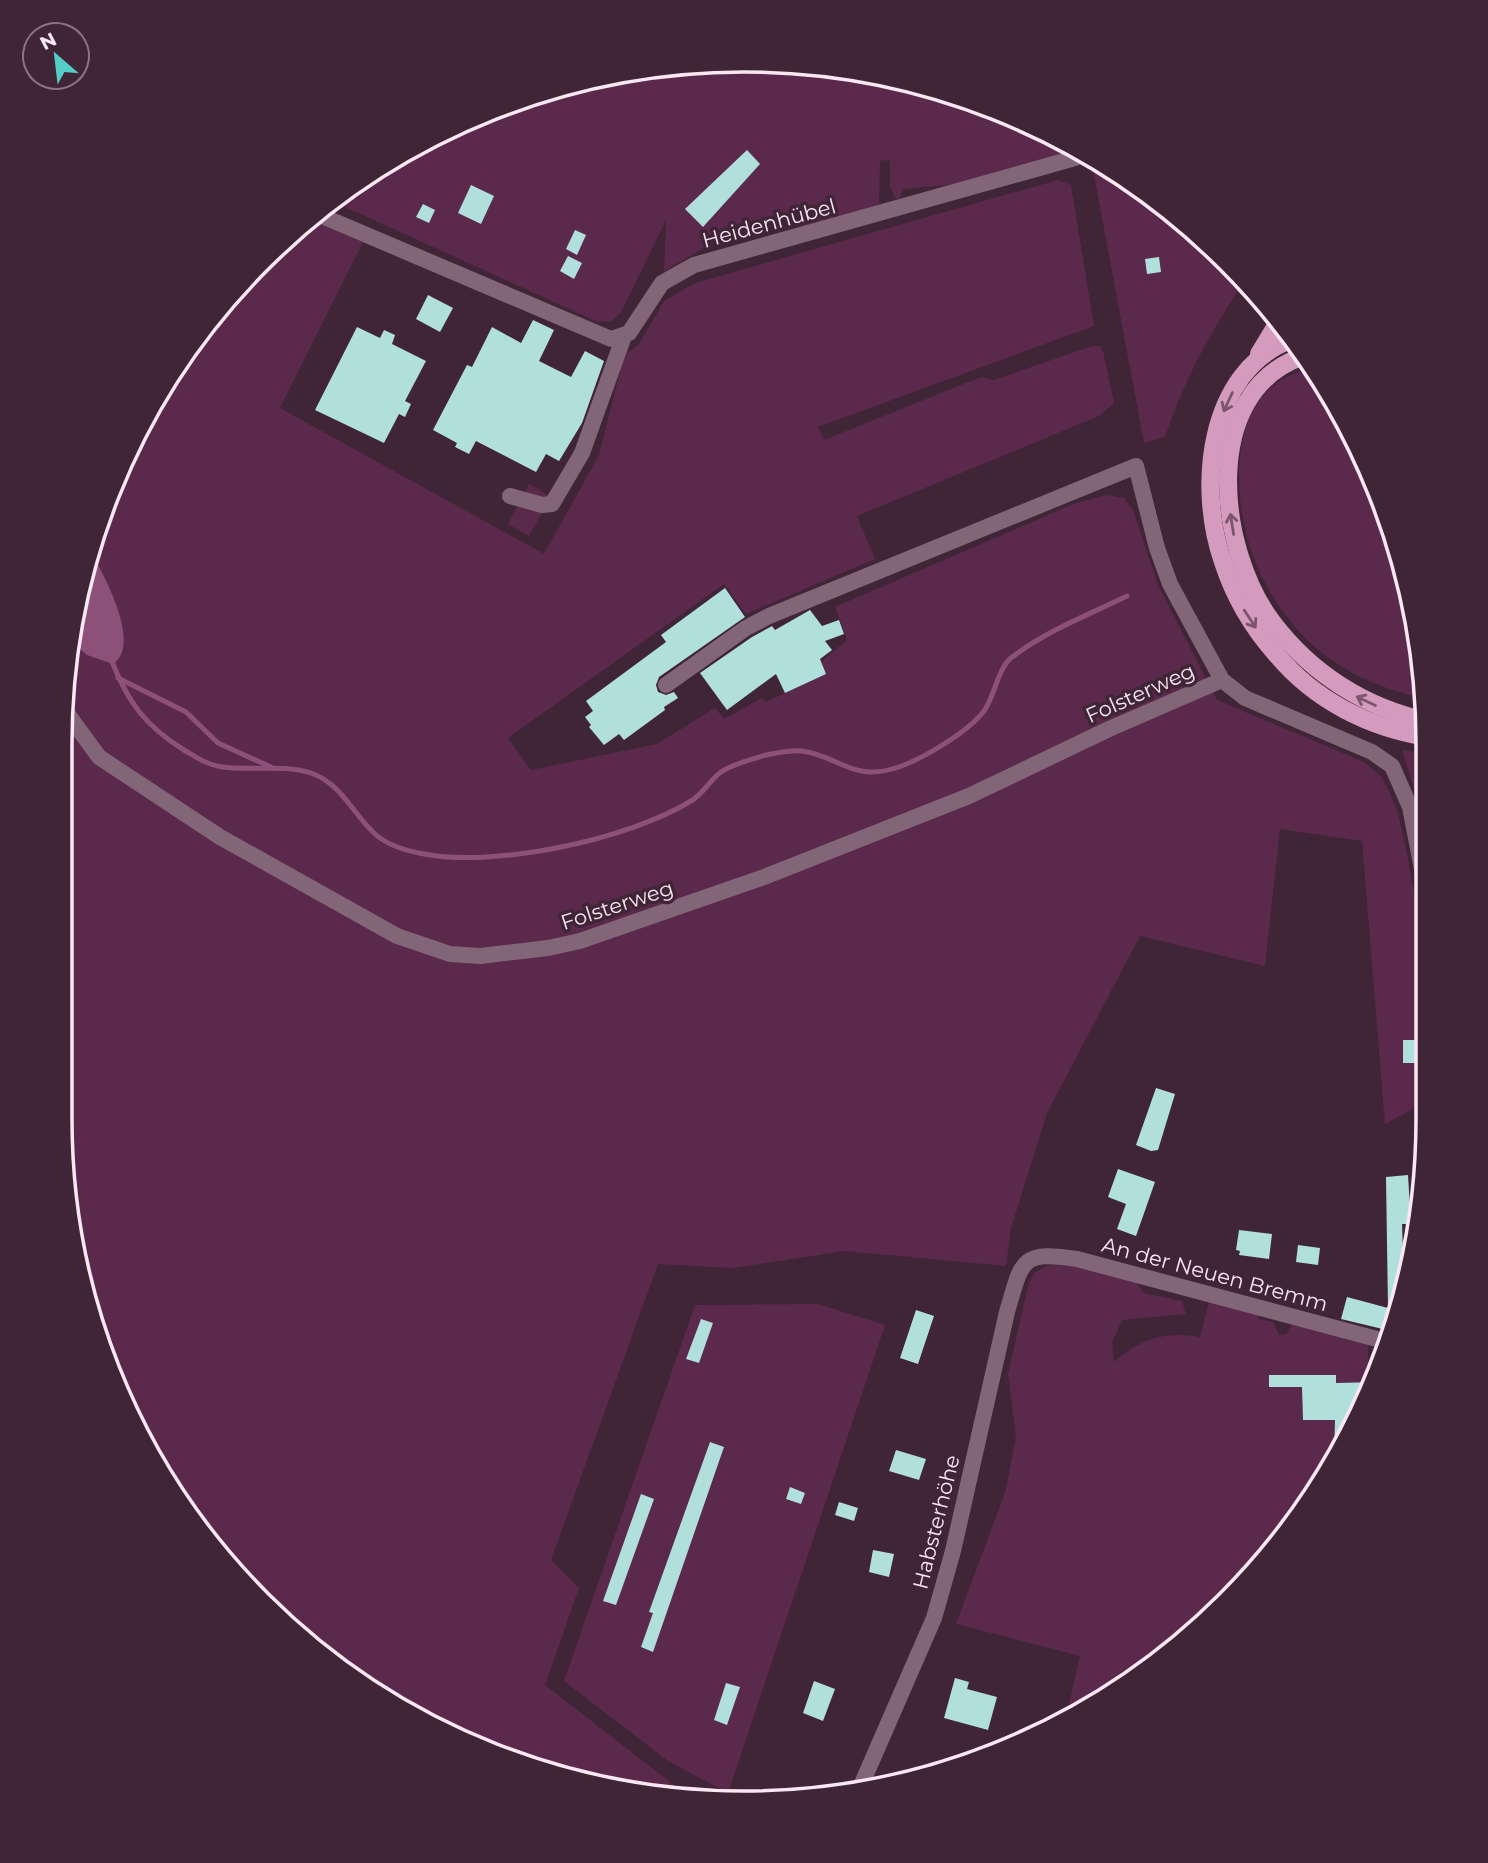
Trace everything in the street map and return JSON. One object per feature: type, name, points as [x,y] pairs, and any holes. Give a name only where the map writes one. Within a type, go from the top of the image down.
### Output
[{"type":"main road","points":[[1273,331],[1255,362],[1227,400],[1213,449],[1211,503],[1215,532],[1231,583],[1241,606],[1277,656],[1325,699],[1381,726],[1416,734]]},
{"type":"main road","points":[[1255,362],[1283,343]]},
{"type":"main road","points":[[1295,359],[1275,369],[1261,382],[1239,416],[1228,466],[1228,491],[1237,549],[1258,600],[1272,622],[1313,665],[1352,694],[1378,706],[1415,717]]},
{"type":"street","name":"Heidenhübel","points":[[510,496],[542,505],[552,504],[582,453],[624,336],[662,283],[694,265],[1066,154]]},
{"type":"street","points":[[327,218],[611,339],[624,336]]},
{"type":"street","name":"Folsterweg","points":[[666,685],[746,628],[769,615],[1136,466],[1157,548],[1170,584],[1188,622],[1222,680],[1245,698],[1372,751],[1392,766],[1410,807],[1416,838]]},
{"type":"street","name":"Folsterweg","points":[[73,721],[99,757],[220,837],[397,936],[450,954],[480,957],[580,941],[776,872],[969,796],[1109,729],[1222,680]]},
{"type":"street","name":"An der Neuen Bremm","points":[[1030,1259],[1048,1254],[1077,1259],[1379,1340]]},
{"type":"street","name":"Habsterhöhe","points":[[864,1780],[934,1618],[953,1551],[1007,1312],[1018,1275],[1030,1259]]},
{"type":"shaded area","points":[[700,73],[788,73],[875,85],[960,107],[1064,153],[958,184],[903,189],[900,198],[896,199],[890,187],[890,161],[880,160],[879,208],[800,227],[798,215],[732,232],[664,271],[666,220],[621,312],[612,321],[598,322],[342,206],[408,162],[447,141],[528,107],[613,85]]},
{"type":"shaded area","points":[[1092,169],[1153,211],[1187,239],[1239,290],[1200,356],[1165,437],[1144,443]]},
{"type":"shaded area","points":[[1058,180],[1071,185],[1094,326],[818,427],[824,440],[981,377],[994,380],[1092,346],[1100,346],[1103,351],[1114,403],[1099,416],[857,516],[875,559],[746,614],[724,584],[508,738],[531,770],[657,744],[715,708],[724,719],[762,698],[766,702],[826,674],[821,662],[847,640],[835,607],[1076,503],[1106,495],[1124,498],[1133,510],[1158,585],[1217,700],[1364,762],[1382,777],[1397,809],[1416,903],[1416,1107],[1385,1124],[1362,841],[1280,829],[1265,966],[1140,936],[1047,1113],[1011,1228],[1006,1266],[845,1251],[733,1268],[658,1264],[551,1560],[579,1588],[545,1685],[677,1787],[613,1778],[528,1756],[447,1722],[371,1678],[301,1624],[239,1562],[185,1492],[162,1455],[141,1416],[107,1335],[85,1250],[78,1207],[72,1119],[72,744],[73,700],[80,645],[121,620],[111,591],[97,564],[107,528],[141,447],[185,371],[211,335],[269,269],[320,223],[363,242],[280,408],[544,554],[599,455],[624,356],[639,344],[664,301],[695,283]]},
{"type":"shaded area","points":[[1304,372],[1347,447],[1365,487],[1393,570],[1403,613],[1415,696],[1365,679],[1319,650],[1278,605],[1252,554],[1243,519],[1240,492],[1244,437],[1252,413],[1266,392],[1286,377]]},
{"type":"shaded area","points":[[529,484],[551,497],[529,536],[508,524]]},
{"type":"shaded area","points":[[97,563],[118,609],[124,642],[121,655],[113,664],[87,655],[79,648]]},
{"type":"shaded area","points":[[1402,750],[1416,752],[1416,795]]},
{"type":"shaded area","points":[[1049,1265],[1075,1266],[1134,1280],[1144,1293],[1182,1301],[1186,1314],[1122,1320],[1112,1343],[1114,1362],[1133,1348],[1154,1339],[1176,1335],[1200,1337],[1209,1302],[1260,1313],[1258,1319],[1273,1322],[1279,1335],[1286,1334],[1292,1324],[1368,1345],[1368,1368],[1347,1416],[1303,1492],[1277,1528],[1219,1594],[1187,1624],[1117,1678],[1072,1705],[1069,1704],[1080,1656],[956,1624],[1005,1493],[1016,1437],[1008,1374],[1028,1286],[1034,1273]]},
{"type":"shaded area","points":[[818,1304],[885,1325],[729,1791],[723,1791],[668,1761],[564,1681],[695,1305]]},
{"type":"building","points":[[747,150],[760,164],[703,227],[685,209]]},
{"type":"building","points":[[471,185],[494,196],[481,224],[458,213]]},
{"type":"building","points":[[423,204],[435,210],[429,223],[416,217]]},
{"type":"building","points":[[575,230],[586,235],[577,255],[566,249]]},
{"type":"building","points":[[568,256],[582,263],[574,279],[560,271]]},
{"type":"building","points":[[1159,257],[1161,272],[1147,274],[1145,259]]},
{"type":"building","points":[[428,295],[453,308],[440,332],[416,319]]},
{"type":"building","points":[[533,320],[554,330],[539,361],[571,377],[585,351],[604,361],[582,423],[559,461],[546,454],[536,472],[476,441],[469,454],[455,447],[457,443],[433,430],[467,365],[472,367],[492,327],[521,343]]},
{"type":"building","points":[[357,327],[380,338],[384,330],[395,335],[392,344],[426,361],[405,401],[411,404],[405,417],[399,414],[384,443],[315,410]]},
{"type":"building","points":[[725,588],[745,617],[659,677],[656,685],[658,692],[666,695],[674,692],[678,698],[664,707],[665,710],[624,740],[619,734],[604,745],[589,727],[591,725],[585,717],[593,711],[586,701],[666,642],[661,635]]},
{"type":"building","points":[[810,610],[822,626],[839,620],[844,634],[825,641],[832,650],[820,659],[826,674],[785,693],[776,674],[727,710],[700,673],[752,637],[772,626],[775,630]]},
{"type":"building","points":[[1403,1040],[1416,1040],[1416,1063],[1403,1063]]},
{"type":"building","points":[[1156,1088],[1175,1094],[1158,1150],[1151,1151],[1136,1145]]},
{"type":"building","points":[[1118,1169],[1155,1182],[1136,1236],[1117,1229],[1126,1204],[1108,1197]]},
{"type":"building","points":[[1408,1175],[1410,1207],[1407,1224],[1402,1224],[1403,1250],[1383,1329],[1341,1319],[1347,1297],[1388,1308],[1386,1177]]},
{"type":"building","points":[[1239,1230],[1272,1234],[1269,1259],[1239,1255],[1240,1251],[1236,1250]]},
{"type":"building","points":[[1298,1245],[1320,1248],[1318,1265],[1296,1262]]},
{"type":"building","points":[[916,1310],[934,1316],[918,1364],[900,1358]]},
{"type":"building","points":[[701,1319],[713,1323],[699,1363],[686,1359]]},
{"type":"building","points":[[1269,1375],[1336,1375],[1336,1383],[1362,1382],[1334,1439],[1335,1420],[1303,1420],[1302,1387],[1269,1387]]},
{"type":"building","points":[[710,1442],[724,1447],[653,1652],[641,1647],[653,1613],[649,1612]]},
{"type":"building","points":[[896,1450],[926,1459],[919,1480],[889,1471]]},
{"type":"building","points":[[790,1487],[805,1493],[801,1504],[786,1499]]},
{"type":"building","points":[[641,1494],[654,1499],[616,1605],[603,1601]]},
{"type":"building","points":[[839,1502],[858,1508],[854,1521],[835,1515]]},
{"type":"building","points":[[873,1550],[894,1554],[889,1577],[869,1572]]},
{"type":"building","points":[[955,1678],[969,1682],[967,1689],[997,1697],[988,1730],[944,1718]]},
{"type":"building","points":[[814,1681],[835,1689],[823,1721],[803,1713]]},
{"type":"building","points":[[726,1683],[740,1687],[727,1725],[714,1720]]},
{"type":"waterway","points":[[111,659],[131,700],[148,722],[170,741],[202,760],[222,767],[289,769],[311,773],[331,784],[367,826],[392,845],[424,854],[487,857],[561,847],[633,827],[665,815],[691,801],[726,769],[766,755],[802,751],[869,772],[909,763],[945,744],[977,719],[988,705],[1002,669],[1024,648],[1127,596]]},
{"type":"waterway","points":[[118,678],[186,712],[218,743],[271,767]]}]
